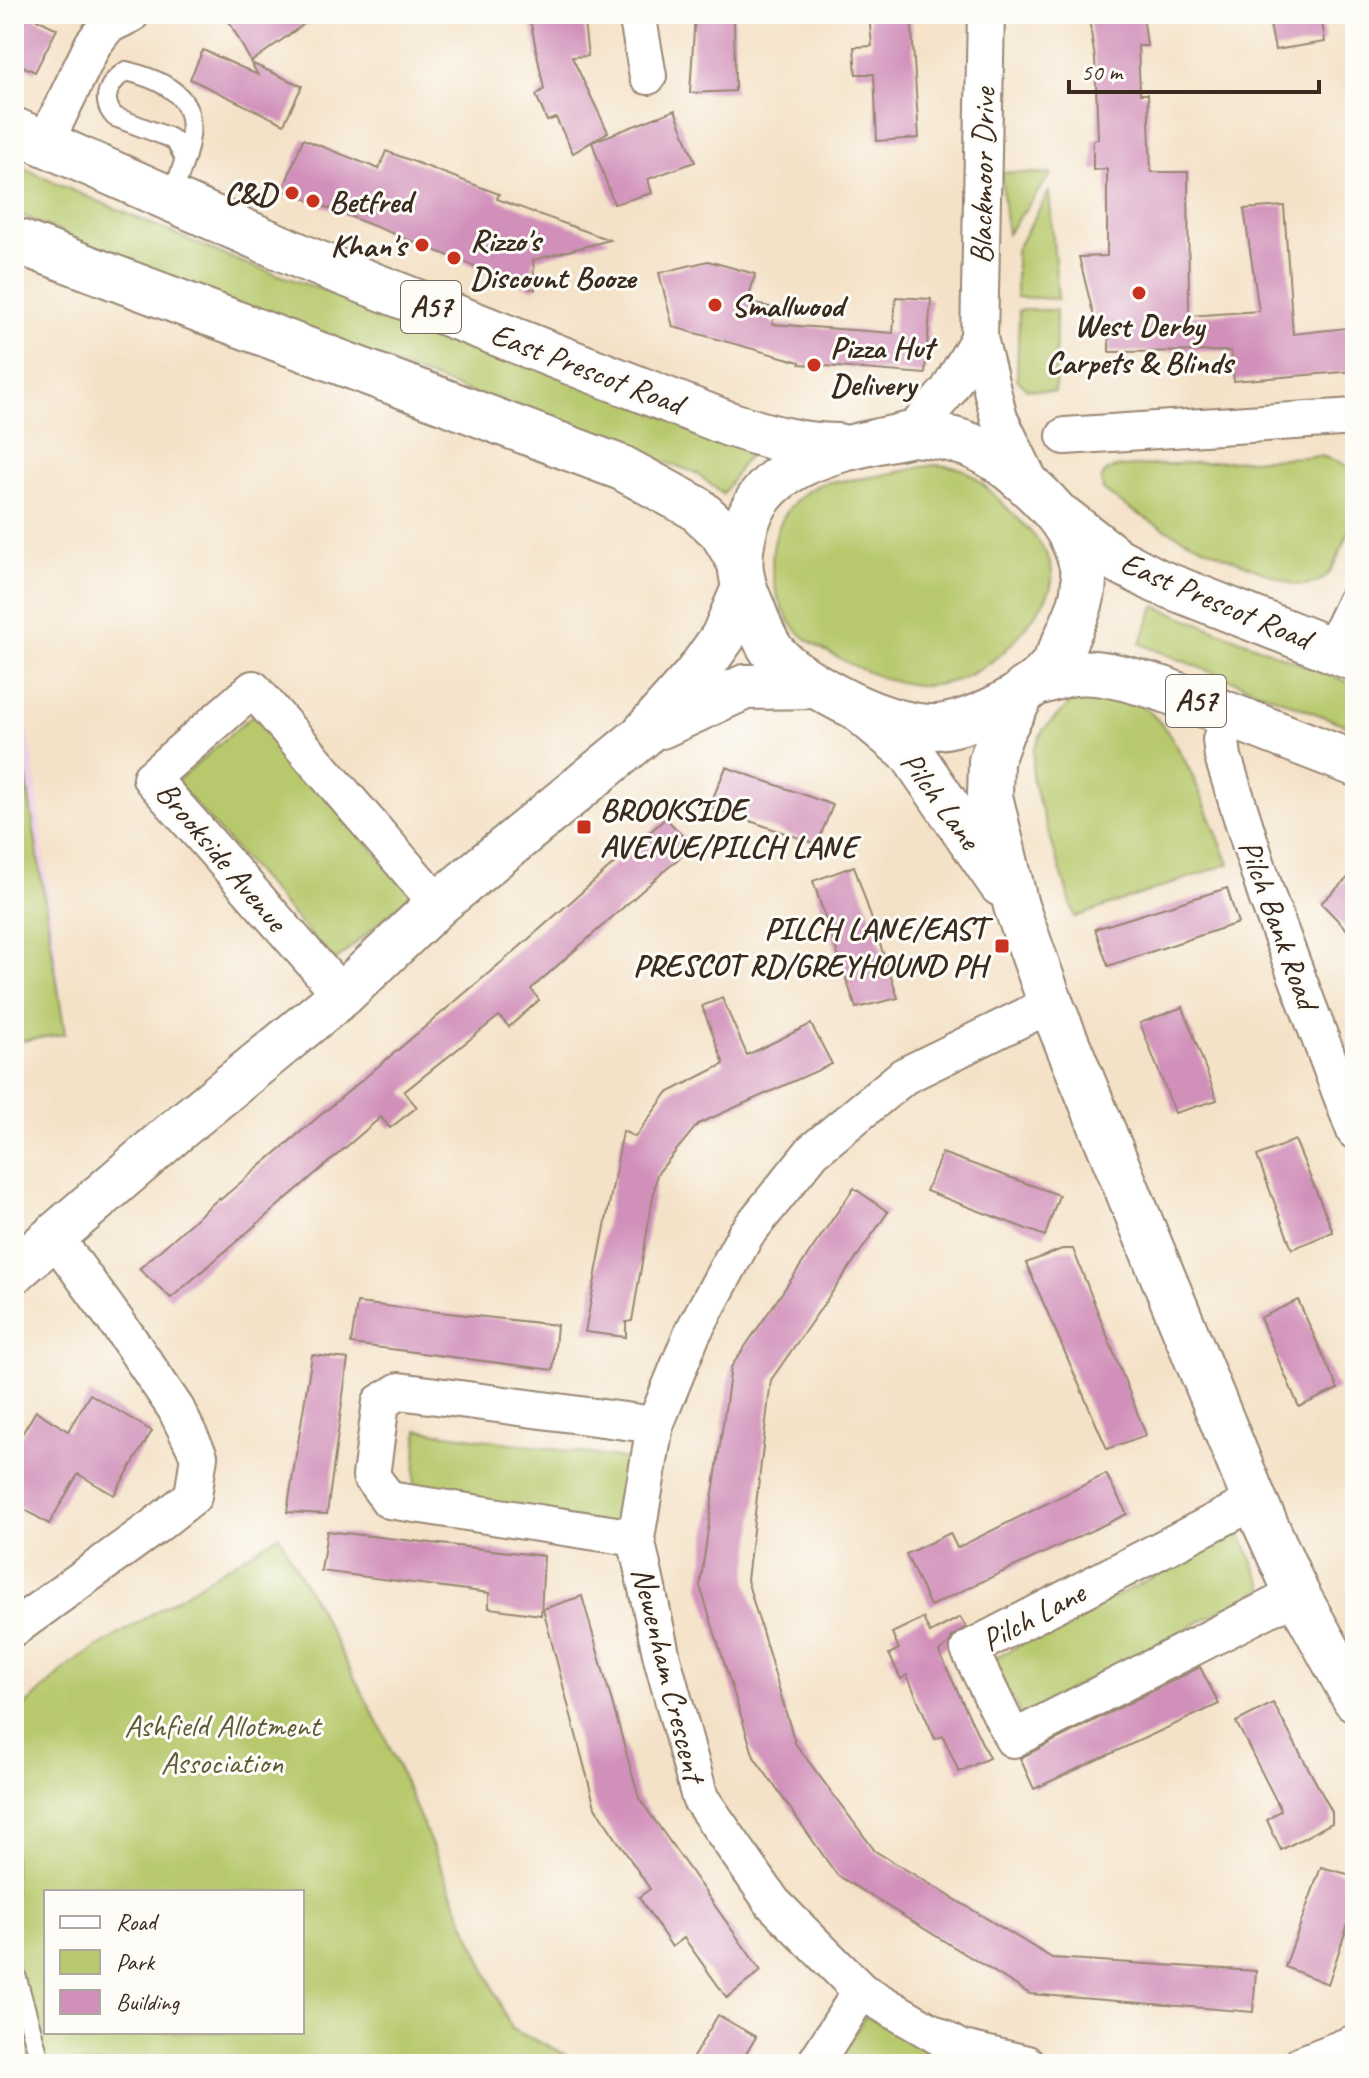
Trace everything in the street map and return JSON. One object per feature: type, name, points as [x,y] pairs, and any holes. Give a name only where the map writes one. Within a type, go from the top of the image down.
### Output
[{"type":"main road","name":"East Prescot Road","points":[[29,137],[307,259],[729,424],[776,440],[807,446],[858,446]]},
{"type":"main road","name":"A57","points":[[14,240],[622,468],[696,508],[721,531],[769,648],[801,677],[854,705],[907,722],[928,727],[949,725],[1007,702],[1028,687],[1050,667],[1081,605],[1084,573],[1048,503],[999,458],[969,443],[936,435],[911,434],[820,456],[789,471],[764,489],[747,518],[741,574]]},
{"type":"main road","name":"East Prescot Road","points":[[1048,503],[1117,560],[1157,581],[1344,655]]},
{"type":"main road","points":[[14,1271],[177,1130],[342,995],[438,904],[641,737],[696,675],[723,637],[741,574]]},
{"type":"main road","name":"A57","points":[[1028,687],[1070,673],[1096,674],[1163,689],[1355,764]]},
{"type":"main road","points":[[641,737],[745,687],[816,686]]},
{"type":"main road","name":"Pilch Lane","points":[[1028,687],[1002,731],[991,761],[990,796],[1016,906],[1051,1004],[1255,1501],[1297,1594],[1355,1699]]},
{"type":"main road","name":"Pilch Lane","points":[[854,705],[911,753],[1016,906]]},
{"type":"street","points":[[29,137],[107,26],[131,14]]},
{"type":"street","points":[[637,14],[648,76]]},
{"type":"street","name":"Blackmoor Drive","points":[[986,14],[979,338],[999,418],[1048,503]]},
{"type":"street","name":"Blackmoor Drive","points":[[911,434],[948,391],[979,338]]},
{"type":"street","points":[[1065,436],[1355,417]]},
{"type":"street","name":"East Prescot Road","points":[[1344,655],[1355,602]]},
{"type":"street","name":"Brookside Avenue","points":[[342,995],[151,778],[253,689],[438,904]]},
{"type":"street","name":"Pilch Bank Road","points":[[1229,714],[1221,740],[1223,757],[1267,897],[1355,1131]]},
{"type":"street","name":"Newenham Crescent","points":[[1027,2064],[955,2056],[861,1991],[773,1903],[700,1798],[662,1658],[636,1538],[655,1425],[692,1334],[746,1234],[813,1151],[904,1076],[1051,1004]]},
{"type":"street","points":[[14,1628],[193,1496],[199,1456],[176,1409],[54,1236]]},
{"type":"street","name":"Newenham Crescent","points":[[636,1538],[389,1500],[371,1476],[381,1402],[399,1391],[655,1425]]},
{"type":"street","name":"Pilch Lane","points":[[1255,1501],[969,1649],[1013,1739],[1297,1594]]},
{"type":"street","points":[[815,2064],[861,1991]]},
{"type":"street","points":[[1302,2064],[1355,2043]]},
{"type":"lane","points":[[170,200],[185,159],[192,121],[189,108],[181,95],[148,76],[126,71],[115,78],[108,89],[106,101],[109,111],[115,117],[176,142],[185,159]]},
{"type":"lane","points":[[14,1968],[41,2064]]},
{"type":"shaded area","points":[[14,664],[34,764],[65,1034],[14,1042]]},
{"type":"green space","points":[[14,163],[241,262],[462,338],[754,451],[723,494],[696,473],[267,316],[14,212]]},
{"type":"green space","points":[[1001,172],[1051,174],[1007,234]]},
{"type":"green space","points":[[1049,192],[1058,299],[1016,297],[1016,250]]},
{"type":"green space","points":[[1019,310],[1056,310],[1055,392],[1027,389],[1017,379]]},
{"type":"green space","points":[[1320,456],[1339,462],[1352,472],[1356,505],[1347,536],[1333,566],[1324,578],[1307,585],[1295,585],[1171,532],[1103,490],[1101,480],[1106,471],[1119,467]]},
{"type":"green space","points":[[934,465],[964,470],[991,492],[1043,548],[1049,558],[1052,580],[1046,597],[1027,626],[992,661],[963,678],[947,683],[918,685],[871,674],[806,639],[791,623],[781,605],[772,565],[779,526],[803,494],[825,483]]},
{"type":"green space","points":[[1155,606],[1355,685],[1355,729],[1140,644]]},
{"type":"green space","points":[[1095,696],[1140,706],[1165,729],[1197,785],[1229,864],[1075,917],[1032,779],[1034,749],[1043,730],[1071,702]]},
{"type":"green space","points":[[14,698],[65,1034],[14,1042]]},
{"type":"green space","points":[[254,714],[412,894],[334,962],[176,782]]},
{"type":"green space","points":[[418,1430],[632,1460],[621,1525],[413,1503]]},
{"type":"green space","points":[[1240,1533],[1264,1588],[1021,1716],[992,1659]]},
{"type":"green space","name":"Ashfield Allotment Association","points":[[279,1535],[382,1730],[511,2029],[578,2060],[579,2064],[14,2064],[14,1716],[71,1664]]},
{"type":"green space","points":[[866,2015],[933,2055],[927,2064],[836,2064]]},
{"type":"building","points":[[14,14],[27,14],[57,29],[35,72],[14,62]]},
{"type":"building","points":[[225,14],[318,14],[251,62]]},
{"type":"building","points":[[529,14],[583,14],[588,56],[572,57],[608,132],[573,153],[556,118],[547,121],[536,95],[544,89]]},
{"type":"building","points":[[695,14],[734,14],[735,91],[690,93]]},
{"type":"building","points":[[911,14],[919,138],[877,141],[874,74],[856,74],[854,47],[872,46],[869,15]]},
{"type":"building","points":[[1143,14],[1147,46],[1138,46],[1140,94],[1148,94],[1151,172],[1188,172],[1189,316],[1259,311],[1244,209],[1284,206],[1293,334],[1355,327],[1355,371],[1234,381],[1231,351],[1109,352],[1109,329],[1097,329],[1079,257],[1107,256],[1107,169],[1093,170],[1093,140],[1098,139],[1095,59],[1089,18]]},
{"type":"building","points":[[1268,14],[1321,14],[1325,42],[1275,50]]},
{"type":"building","points":[[203,50],[258,75],[251,63],[302,86],[284,124],[190,79]]},
{"type":"building","points":[[675,110],[695,162],[648,179],[652,193],[614,204],[592,142]]},
{"type":"building","points":[[303,139],[379,169],[386,151],[499,194],[497,199],[610,240],[533,260],[535,290],[283,190]]},
{"type":"building","points":[[708,261],[755,274],[748,301],[776,309],[772,324],[893,333],[896,297],[931,299],[925,374],[800,364],[673,327],[659,273]]},
{"type":"building","points":[[726,767],[833,805],[817,844],[709,807]]},
{"type":"building","points":[[666,818],[687,841],[687,851],[531,989],[539,1000],[509,1027],[499,1016],[404,1092],[417,1107],[390,1128],[381,1117],[171,1298],[139,1269],[219,1198],[516,950]]},
{"type":"building","points":[[854,866],[898,998],[856,1008],[813,881]]},
{"type":"building","points":[[1355,871],[1355,938],[1321,903]]},
{"type":"building","points":[[1227,888],[1238,923],[1108,966],[1095,929]]},
{"type":"building","points":[[722,998],[747,1055],[811,1024],[832,1064],[698,1124],[657,1174],[632,1321],[626,1322],[626,1337],[585,1332],[623,1131],[635,1137],[667,1093],[724,1064],[702,1006]]},
{"type":"building","points":[[1183,1007],[1217,1100],[1175,1113],[1140,1023]]},
{"type":"building","points":[[1295,1140],[1333,1232],[1292,1249],[1257,1156]]},
{"type":"building","points":[[942,1153],[1059,1195],[1045,1236],[926,1191]]},
{"type":"building","points":[[854,1188],[888,1212],[771,1380],[747,1580],[795,1743],[875,1851],[1052,1958],[1256,1971],[1253,2012],[1030,1994],[837,1875],[754,1757],[700,1586],[731,1367]]},
{"type":"building","points":[[1062,1249],[1073,1249],[1146,1435],[1107,1449],[1026,1263]]},
{"type":"building","points":[[1298,1300],[1338,1389],[1299,1407],[1260,1318]]},
{"type":"building","points":[[357,1303],[557,1325],[553,1370],[351,1344]]},
{"type":"building","points":[[312,1355],[348,1359],[327,1514],[287,1512]]},
{"type":"building","points":[[90,1394],[152,1431],[114,1495],[78,1474],[49,1524],[14,1503],[14,1447],[36,1411],[68,1431]]},
{"type":"building","points":[[1106,1474],[1127,1514],[930,1606],[906,1554],[950,1533],[957,1548]]},
{"type":"building","points":[[327,1531],[544,1556],[541,1615],[489,1608],[489,1593],[321,1571]]},
{"type":"building","points":[[582,1596],[639,1798],[761,1971],[727,1998],[684,1938],[672,1947],[639,1897],[650,1889],[595,1807],[543,1609]]},
{"type":"building","points":[[960,1617],[966,1627],[939,1652],[989,1758],[959,1772],[943,1736],[935,1739],[907,1675],[901,1679],[889,1654],[899,1649],[892,1633],[923,1618],[930,1633]]},
{"type":"building","points":[[1200,1667],[1219,1704],[1034,1789],[1020,1758]]},
{"type":"building","points":[[1273,1703],[1332,1812],[1332,1823],[1281,1850],[1267,1820],[1281,1810],[1236,1722]]},
{"type":"building","points":[[1321,1867],[1355,1876],[1355,1903],[1328,1984],[1285,1967]]},
{"type":"building","points":[[718,2015],[756,2037],[740,2064],[689,2064]]},
{"type":"place","name":"C&D","points":[[292,193]]},
{"type":"place","name":"Betfred","points":[[313,201]]},
{"type":"place","name":"Khan's","points":[[422,245]]},
{"type":"place","name":"Rizzo's Discount Booze","points":[[454,258]]},
{"type":"place","name":"West Derby Carpets & Blinds","points":[[1139,293]]},
{"type":"place","name":"Smallwood","points":[[715,305]]},
{"type":"place","name":"Pizza Hut Delivery","points":[[814,365]]},
{"type":"place","name":"BROOKSIDE AVENUE/PILCH LANE","points":[[584,827]]},
{"type":"place","name":"PILCH LANE/EAST PRESCOT RD/GREYHOUND PH","points":[[1002,946]]}]
